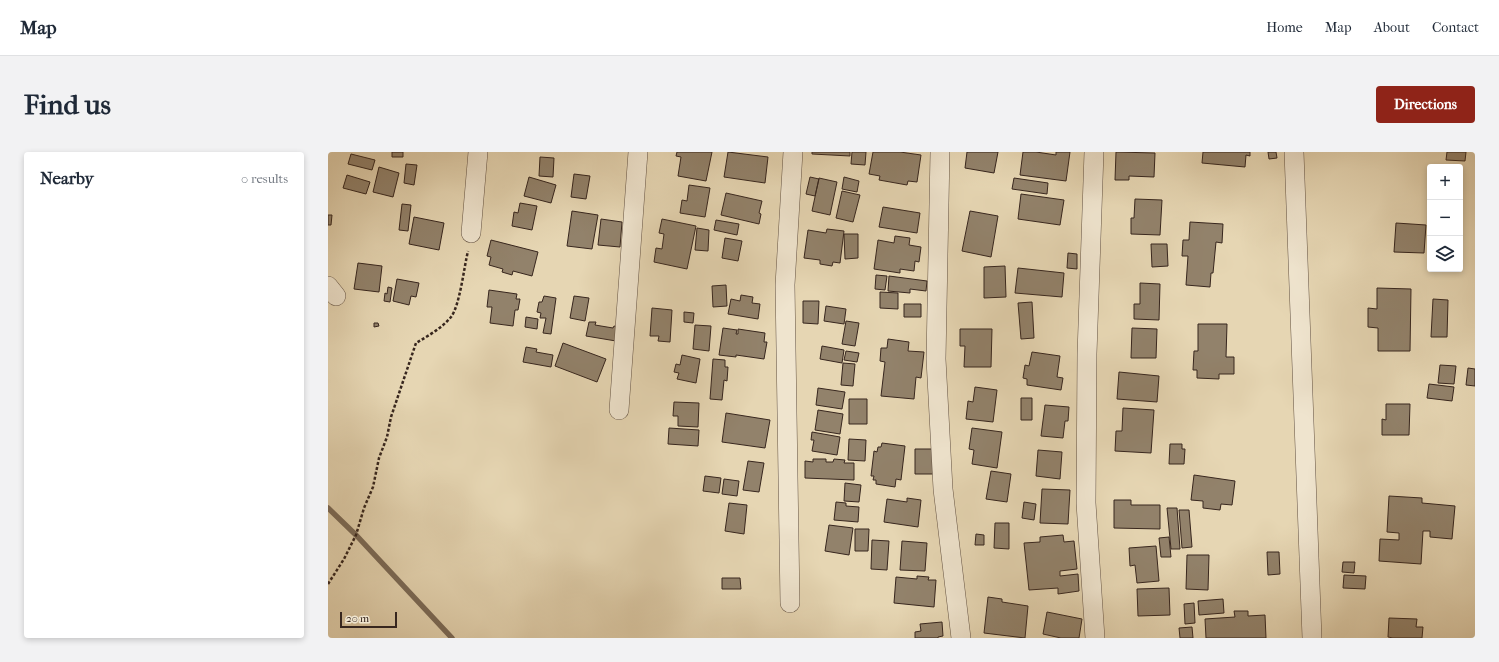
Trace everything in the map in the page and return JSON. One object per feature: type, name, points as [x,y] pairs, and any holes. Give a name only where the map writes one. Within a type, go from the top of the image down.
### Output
[{"type":"street","points":[[471,233],[478,152]]},
{"type":"street","points":[[619,410],[638,152]]},
{"type":"street","points":[[790,603],[785,285],[793,152]]},
{"type":"street","points":[[940,152],[936,359],[943,489],[961,638]]},
{"type":"street","points":[[1094,152],[1086,354],[1086,503],[1095,638]]},
{"type":"street","points":[[1294,152],[1312,638]]},
{"type":"path","points":[[328,584],[344,559],[356,536],[364,508],[373,487],[379,458],[391,417],[416,343],[432,334],[451,317],[457,306],[471,233]]},
{"type":"building","points":[[392,152],[403,152],[403,157],[392,157]]},
{"type":"building","points":[[677,152],[712,152],[706,181],[678,176],[681,157],[676,156]]},
{"type":"building","points":[[728,152],[768,157],[765,183],[724,177]]},
{"type":"building","points":[[812,152],[850,152],[850,156],[812,154]]},
{"type":"building","points":[[852,152],[866,152],[865,165],[851,164]]},
{"type":"building","points":[[873,152],[900,152],[921,155],[917,182],[908,181],[907,185],[879,180],[880,176],[869,174]]},
{"type":"building","points":[[967,152],[998,152],[994,173],[965,168]]},
{"type":"building","points":[[1023,152],[1056,155],[1056,152],[1070,152],[1066,181],[1020,175]]},
{"type":"building","points":[[1116,152],[1155,153],[1154,177],[1129,176],[1129,180],[1115,180]]},
{"type":"building","points":[[1203,152],[1250,152],[1250,156],[1246,155],[1245,167],[1202,163]]},
{"type":"building","points":[[1268,152],[1276,152],[1277,158],[1269,159]]},
{"type":"building","points":[[1447,152],[1466,152],[1465,161],[1446,160]]},
{"type":"building","points":[[351,154],[375,160],[372,170],[348,164]]},
{"type":"building","points":[[540,157],[554,158],[553,177],[539,176]]},
{"type":"building","points":[[406,164],[417,165],[414,185],[404,183]]},
{"type":"building","points":[[379,167],[399,173],[393,197],[373,192]]},
{"type":"building","points":[[574,174],[590,176],[586,199],[571,197]]},
{"type":"building","points":[[347,175],[370,182],[366,194],[343,188]]},
{"type":"building","points":[[529,177],[556,185],[551,203],[524,196]]},
{"type":"building","points":[[810,177],[819,179],[815,196],[806,194]]},
{"type":"building","points":[[844,177],[859,181],[857,192],[842,189]]},
{"type":"building","points":[[819,178],[837,182],[830,215],[812,211]]},
{"type":"building","points":[[1014,178],[1048,183],[1047,194],[1012,189]]},
{"type":"building","points":[[689,185],[710,188],[705,217],[680,213],[682,200],[687,201]]},
{"type":"building","points":[[842,191],[860,195],[853,222],[836,218]]},
{"type":"building","points":[[726,193],[762,201],[759,213],[761,214],[759,224],[721,215]]},
{"type":"building","points":[[1021,194],[1064,200],[1060,225],[1018,219]]},
{"type":"building","points":[[1135,199],[1162,200],[1160,235],[1131,234],[1131,218],[1134,218]]},
{"type":"building","points":[[520,203],[537,206],[532,230],[512,226],[514,212],[518,213]]},
{"type":"building","points":[[402,204],[411,205],[408,231],[399,230]]},
{"type":"building","points":[[883,207],[920,213],[917,233],[879,227]]},
{"type":"building","points":[[572,211],[598,215],[592,249],[567,246]]},
{"type":"building","points":[[970,211],[998,216],[991,257],[962,251]]},
{"type":"building","points":[[328,215],[332,215],[331,225],[328,225]]},
{"type":"building","points":[[414,217],[444,223],[439,250],[409,244]]},
{"type":"building","points":[[601,219],[622,222],[620,247],[598,245]]},
{"type":"building","points":[[662,219],[696,226],[687,269],[654,262],[656,248],[662,249],[664,234],[659,233]]},
{"type":"building","points":[[716,220],[739,224],[737,235],[714,230]]},
{"type":"building","points":[[1190,222],[1223,224],[1222,243],[1216,242],[1210,287],[1186,285],[1188,256],[1182,256],[1183,240],[1189,240]]},
{"type":"building","points":[[1396,223],[1426,225],[1424,253],[1394,252]]},
{"type":"building","points":[[697,228],[709,230],[708,251],[695,250]]},
{"type":"building","points":[[827,229],[844,231],[840,263],[833,262],[832,266],[820,264],[820,260],[804,258],[808,230],[826,233]]},
{"type":"building","points":[[844,234],[858,234],[858,258],[845,259]]},
{"type":"building","points":[[895,236],[910,238],[909,245],[921,247],[919,262],[915,261],[914,271],[900,269],[900,273],[874,269],[878,240],[894,243]]},
{"type":"building","points":[[725,238],[742,241],[738,261],[722,258]]},
{"type":"building","points":[[491,240],[538,252],[532,276],[513,271],[512,275],[502,272],[503,269],[489,265],[491,257],[487,256]]},
{"type":"building","points":[[1151,244],[1167,244],[1168,266],[1152,267]]},
{"type":"building","points":[[1068,253],[1077,254],[1077,269],[1067,268]]},
{"type":"building","points":[[358,263],[382,266],[379,292],[354,289]]},
{"type":"building","points":[[1005,266],[1006,297],[984,298],[984,267]]},
{"type":"building","points":[[1018,268],[1064,273],[1062,297],[1015,293]]},
{"type":"building","points":[[876,275],[887,276],[885,290],[875,289]]},
{"type":"building","points":[[889,276],[927,281],[926,291],[910,289],[910,293],[888,291]]},
{"type":"building","points":[[397,279],[419,283],[416,297],[411,296],[409,305],[393,301]]},
{"type":"building","points":[[1140,283],[1160,284],[1159,320],[1134,319],[1134,304],[1140,304]]},
{"type":"building","points":[[726,285],[727,306],[713,307],[712,286]]},
{"type":"building","points":[[388,287],[392,288],[390,302],[384,301],[385,293],[387,294]]},
{"type":"building","points":[[1377,288],[1411,289],[1410,351],[1378,351],[1378,328],[1368,327],[1368,308],[1377,309]]},
{"type":"building","points":[[489,290],[517,294],[516,299],[520,299],[518,310],[515,310],[513,326],[490,323],[492,307],[487,307]]},
{"type":"building","points":[[880,292],[898,293],[898,309],[880,308]]},
{"type":"building","points":[[741,295],[753,297],[752,303],[760,304],[758,319],[728,314],[731,299],[740,301]]},
{"type":"building","points":[[544,296],[556,298],[551,334],[543,333],[546,318],[540,318],[541,313],[537,312],[539,302],[542,302]]},
{"type":"building","points":[[574,296],[589,298],[585,321],[570,318]]},
{"type":"building","points":[[1433,299],[1448,300],[1447,337],[1431,337]]},
{"type":"building","points":[[803,301],[819,301],[818,324],[803,323]]},
{"type":"building","points":[[1032,302],[1034,338],[1021,339],[1018,303]]},
{"type":"building","points":[[904,304],[921,304],[921,317],[904,317]]},
{"type":"building","points":[[826,306],[846,309],[844,324],[824,321]]},
{"type":"building","points":[[652,308],[672,310],[670,342],[658,341],[659,336],[650,336]]},
{"type":"building","points":[[684,312],[694,313],[693,323],[684,322]]},
{"type":"building","points":[[526,317],[538,319],[537,329],[525,327]]},
{"type":"building","points":[[846,321],[859,323],[855,346],[842,344]]},
{"type":"building","points":[[589,322],[596,322],[595,325],[613,328],[614,326],[619,327],[616,341],[586,336]]},
{"type":"building","points":[[374,323],[378,323],[379,326],[374,327]]},
{"type":"building","points":[[1198,324],[1227,324],[1226,357],[1234,357],[1234,374],[1219,374],[1219,379],[1197,378],[1197,370],[1193,370],[1194,351],[1198,351]]},
{"type":"building","points":[[695,325],[711,326],[709,351],[693,349]]},
{"type":"building","points":[[723,328],[737,330],[736,334],[738,334],[738,329],[765,333],[764,342],[767,342],[764,359],[736,355],[736,357],[719,355]]},
{"type":"building","points":[[1132,328],[1157,329],[1156,358],[1131,358]]},
{"type":"building","points":[[960,329],[992,329],[991,367],[964,367],[965,346],[960,346]]},
{"type":"building","points":[[888,339],[909,342],[908,351],[924,352],[921,378],[916,377],[914,399],[881,396],[885,362],[880,361],[881,348],[887,348]]},
{"type":"building","points":[[563,343],[606,359],[597,382],[555,366]]},
{"type":"building","points":[[822,346],[844,350],[842,363],[820,359]]},
{"type":"building","points":[[526,347],[537,349],[536,352],[553,355],[551,367],[523,362]]},
{"type":"building","points":[[846,351],[859,353],[857,362],[844,360]]},
{"type":"building","points":[[1032,352],[1060,356],[1057,377],[1063,378],[1061,390],[1027,385],[1027,379],[1023,378],[1025,365],[1029,366]]},
{"type":"building","points":[[682,355],[700,359],[696,383],[677,379],[679,373],[674,372],[676,364],[680,365]]},
{"type":"building","points":[[713,359],[725,360],[725,367],[728,367],[727,381],[724,380],[722,400],[710,399]]},
{"type":"building","points":[[843,363],[855,364],[853,386],[841,385]]},
{"type":"building","points":[[1440,365],[1456,366],[1454,384],[1438,383]]},
{"type":"building","points":[[1468,368],[1475,369],[1475,386],[1466,385]]},
{"type":"building","points":[[1119,372],[1159,376],[1157,402],[1117,399]]},
{"type":"building","points":[[1429,384],[1454,387],[1452,401],[1427,398]]},
{"type":"building","points":[[975,387],[997,390],[993,422],[966,419],[968,401],[973,402]]},
{"type":"building","points":[[818,388],[845,392],[842,409],[816,405]]},
{"type":"building","points":[[1021,398],[1032,398],[1032,420],[1021,420]]},
{"type":"building","points":[[849,399],[867,399],[867,424],[849,424]]},
{"type":"building","points":[[674,402],[699,403],[698,427],[678,426],[678,416],[673,416]]},
{"type":"building","points":[[1386,404],[1410,404],[1409,435],[1382,435],[1382,419],[1386,420]]},
{"type":"building","points":[[1045,405],[1069,407],[1068,421],[1065,421],[1063,438],[1041,436]]},
{"type":"building","points":[[1123,408],[1154,410],[1151,453],[1115,451],[1116,431],[1122,431]]},
{"type":"building","points":[[818,410],[843,414],[840,434],[815,430]]},
{"type":"building","points":[[726,413],[770,420],[765,448],[722,442]]},
{"type":"building","points":[[669,428],[699,430],[698,446],[668,444]]},
{"type":"building","points":[[972,428],[1002,432],[997,468],[972,464],[974,450],[969,449]]},
{"type":"building","points":[[812,432],[840,437],[837,455],[812,451],[814,440],[811,440]]},
{"type":"building","points":[[849,439],[866,440],[865,461],[848,460]]},
{"type":"building","points":[[882,443],[905,446],[901,480],[896,479],[895,487],[876,484],[876,480],[873,480],[874,476],[871,476],[874,451],[877,452],[878,447],[881,447]]},
{"type":"building","points":[[1170,444],[1182,444],[1182,449],[1185,449],[1184,464],[1169,464]]},
{"type":"building","points":[[915,449],[933,449],[933,474],[915,474]]},
{"type":"building","points":[[1038,450],[1062,452],[1060,479],[1036,476]]},
{"type":"building","points":[[813,459],[826,459],[826,462],[833,462],[834,459],[845,460],[844,463],[854,463],[854,480],[805,478],[805,461],[813,462]]},
{"type":"building","points":[[748,461],[764,463],[759,492],[743,490]]},
{"type":"building","points":[[991,471],[1011,474],[1007,502],[986,499]]},
{"type":"building","points":[[1194,475],[1235,481],[1232,505],[1221,504],[1220,510],[1203,508],[1203,501],[1191,500]]},
{"type":"building","points":[[705,476],[721,478],[719,493],[703,491]]},
{"type":"building","points":[[724,479],[739,481],[737,496],[722,494]]},
{"type":"building","points":[[845,483],[861,485],[859,502],[844,501]]},
{"type":"building","points":[[1042,489],[1070,490],[1068,524],[1040,523]]},
{"type":"building","points":[[1389,496],[1422,498],[1422,503],[1455,506],[1452,539],[1430,537],[1430,531],[1423,531],[1421,564],[1379,561],[1380,539],[1399,540],[1399,533],[1387,532]]},
{"type":"building","points":[[907,498],[921,500],[918,527],[884,522],[887,499],[907,502]]},
{"type":"building","points":[[1114,500],[1131,500],[1131,505],[1160,505],[1160,529],[1114,528]]},
{"type":"building","points":[[836,502],[846,503],[846,506],[859,507],[858,522],[834,520]]},
{"type":"building","points":[[1024,502],[1036,504],[1034,520],[1022,518]]},
{"type":"building","points":[[729,503],[747,505],[744,534],[725,531]]},
{"type":"building","points":[[1167,508],[1177,508],[1180,549],[1171,549]]},
{"type":"building","points":[[1179,510],[1189,510],[1192,547],[1182,548]]},
{"type":"building","points":[[995,523],[1009,523],[1009,549],[994,548]]},
{"type":"building","points":[[829,525],[853,528],[849,555],[825,551]]},
{"type":"building","points":[[855,529],[869,529],[868,551],[855,551]]},
{"type":"building","points":[[976,534],[984,535],[984,545],[975,545]]},
{"type":"building","points":[[1063,535],[1064,542],[1074,541],[1077,569],[1060,571],[1060,576],[1078,574],[1079,591],[1058,594],[1058,588],[1029,590],[1024,543],[1040,542],[1040,537]]},
{"type":"building","points":[[1169,537],[1171,557],[1161,557],[1159,538]]},
{"type":"building","points":[[872,540],[889,541],[887,570],[871,569]]},
{"type":"building","points":[[902,541],[927,543],[925,571],[900,570]]},
{"type":"building","points":[[1156,546],[1159,581],[1137,583],[1135,565],[1130,566],[1129,548]]},
{"type":"building","points":[[1267,552],[1279,552],[1280,574],[1268,575]]},
{"type":"building","points":[[1187,555],[1209,555],[1208,590],[1186,589]]},
{"type":"building","points":[[1343,562],[1355,562],[1354,573],[1342,572]]},
{"type":"building","points":[[1344,575],[1366,576],[1365,589],[1343,588]]},
{"type":"building","points":[[917,576],[929,577],[928,580],[936,580],[934,607],[894,603],[896,577],[917,579]]},
{"type":"building","points":[[722,578],[740,578],[741,589],[722,589]]},
{"type":"building","points":[[1169,588],[1170,615],[1138,616],[1137,589]]},
{"type":"building","points":[[988,597],[1002,599],[1002,602],[1028,606],[1025,638],[984,633]]},
{"type":"building","points":[[1223,599],[1224,613],[1199,615],[1198,601]]},
{"type":"building","points":[[1194,603],[1195,623],[1185,624],[1184,604]]},
{"type":"building","points":[[1234,611],[1248,611],[1248,616],[1265,615],[1266,638],[1206,638],[1205,619],[1235,617]]},
{"type":"building","points":[[1047,612],[1082,619],[1079,638],[1061,638],[1043,634]]},
{"type":"building","points":[[1389,618],[1417,619],[1416,627],[1423,627],[1422,638],[1388,637]]},
{"type":"building","points":[[942,622],[943,636],[938,638],[915,638],[915,632],[921,631],[920,624]]},
{"type":"building","points":[[1192,627],[1193,638],[1180,638],[1179,628]]},
{"type":"waterway","points":[[328,508],[356,535],[452,638]]}]
